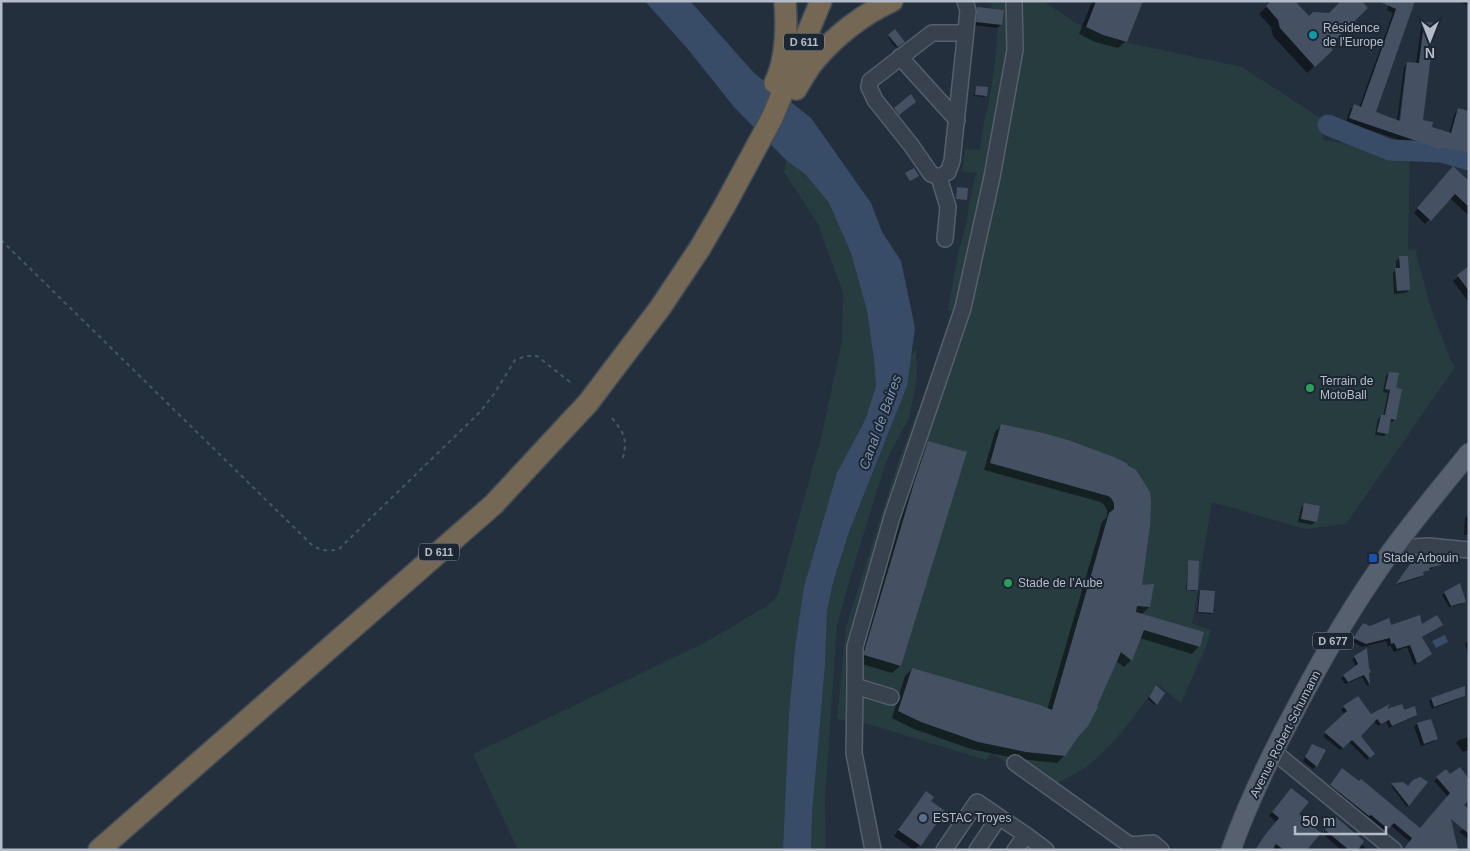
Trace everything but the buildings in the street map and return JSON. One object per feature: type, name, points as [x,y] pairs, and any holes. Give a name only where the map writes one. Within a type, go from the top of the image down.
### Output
[{"type":"highway","points":[[752,147],[772,118],[787,82],[785,1]]},
{"type":"highway","name":"D 611","points":[[787,82],[821,1]]},
{"type":"highway","points":[[752,147],[787,82],[815,60],[844,31],[892,1]]},
{"type":"highway","name":"D 611","points":[[99,850],[494,504],[588,403],[660,308],[700,248],[725,206],[752,147]]},
{"type":"main road","name":"Avenue Robert Schumann","points":[[1231,850],[1273,751],[1346,619],[1385,559],[1469,453]]},
{"type":"street","points":[[965,1],[968,11],[966,34],[952,161],[948,172],[939,177],[931,174],[911,145],[874,100],[869,87],[870,80],[932,33],[966,34]]},
{"type":"street","points":[[873,850],[854,754],[855,647],[889,526],[963,308],[992,177],[1016,50],[1014,1]]},
{"type":"street","points":[[900,58],[956,120]]},
{"type":"street","points":[[939,177],[948,207],[944,239]]},
{"type":"street","points":[[1403,535],[1412,547],[1428,546],[1469,550]]},
{"type":"street","points":[[855,686],[891,697]]},
{"type":"street","points":[[1273,751],[1394,850]]},
{"type":"street","points":[[1016,763],[1130,845],[1153,844],[1161,850]]},
{"type":"street","points":[[944,850],[977,802],[1046,850]]},
{"type":"street","points":[[977,850],[999,817]]},
{"type":"street","points":[[1015,850],[1026,835]]},
{"type":"path","points":[[1,240],[312,545],[321,551],[339,549],[480,412],[494,394],[515,360],[526,356],[537,356],[570,382]]},
{"type":"path","points":[[612,418],[622,430],[626,441],[622,461]]},
{"type":"green space","points":[[992,1],[1043,1],[1078,24],[1124,42],[1242,67],[1322,119],[1323,140],[1410,154],[1408,250],[1417,249],[1416,254],[1431,308],[1450,359],[1455,367],[1346,524],[1305,529],[1212,502],[1192,624],[1211,630],[1206,647],[1181,703],[1157,684],[1116,739],[1086,767],[1055,784],[1053,796],[992,753],[986,760],[868,724],[837,719],[846,627],[898,463],[955,312],[948,310],[976,173],[962,172],[965,149],[980,150],[995,62],[997,35],[999,26],[1002,26],[1004,10],[991,8]]},
{"type":"green space","points":[[786,160],[805,174],[829,203],[851,253],[867,311],[876,386],[865,420],[837,473],[795,648],[789,714],[783,850],[518,850],[473,754],[704,643],[767,606],[777,597],[822,434],[842,341],[843,293],[818,224],[784,172]]},
{"type":"green space","points":[[916,349],[917,379],[909,418],[887,459],[837,625],[825,800],[826,850],[811,850],[812,814],[825,665],[827,611],[833,583],[849,532],[907,386],[910,358]]},
{"type":"water","name":"Canal de Baires","points":[[645,1],[690,1],[754,73],[811,118],[871,203],[882,232],[901,261],[915,328],[907,386],[849,532],[833,583],[827,611],[825,665],[812,814],[811,850],[783,850],[789,714],[795,648],[804,587],[837,473],[865,420],[876,386],[867,311],[851,253],[829,203],[805,174],[786,160],[734,107],[687,48]]},
{"type":"water","points":[[1445,635],[1448,642],[1436,648],[1432,641]]},
{"type":"waterway","points":[[1328,125],[1390,150],[1442,152],[1469,160]]},
{"type":"place","name":"Résidence de l'Europe","points":[[1313,35]]},
{"type":"place","name":"Terrain de MotoBall","points":[[1310,388]]},
{"type":"place","name":"Stade Arbouin","points":[[1373,558]]},
{"type":"place","name":"Stade de l’Aube","points":[[1008,583]]},
{"type":"place","name":"ESTAC Troyes","points":[[923,818]]}]
